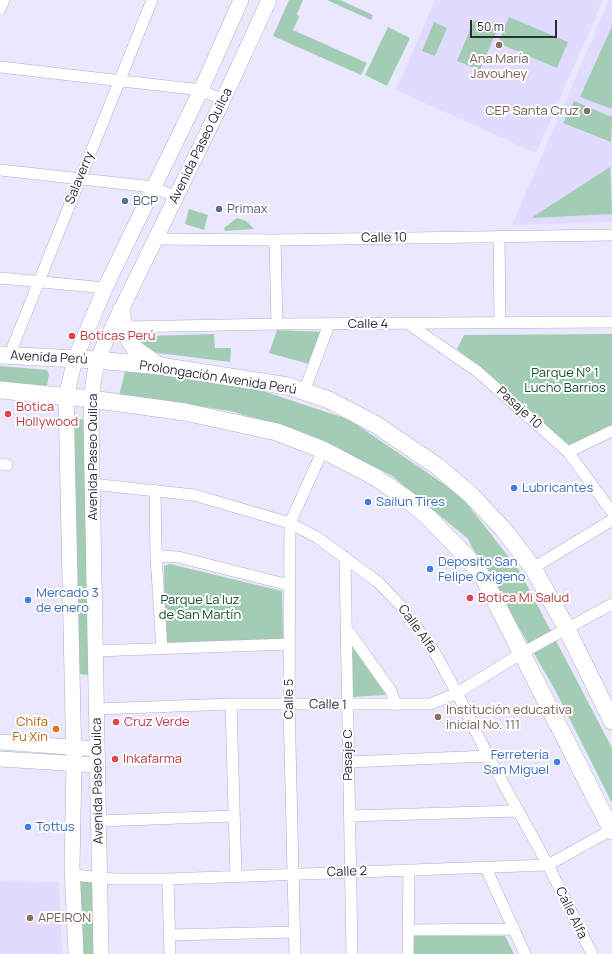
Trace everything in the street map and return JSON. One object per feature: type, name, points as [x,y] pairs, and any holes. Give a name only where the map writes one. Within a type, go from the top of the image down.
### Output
[{"type":"main road","name":"Avenida Paseo Quilca","points":[[76,954],[73,875],[74,764],[66,397],[75,359],[105,288],[153,186],[201,90],[241,0]]},
{"type":"main road","name":"Avenida Paseo Quilca","points":[[102,954],[91,399],[97,360],[223,100],[269,0]]},
{"type":"main road","points":[[122,310],[124,327],[128,338],[136,349],[160,366]]},
{"type":"main road","name":"Avenida Perú","points":[[5,356],[97,360]]},
{"type":"main road","name":"Prolongación Avenida Perú","points":[[97,360],[160,366],[288,386],[329,400],[375,424],[437,466],[471,495],[503,530],[533,568],[567,629],[612,721]]},
{"type":"main road","points":[[0,390],[91,399],[184,412],[277,432],[323,450],[375,477],[407,499],[447,536],[466,556],[484,580],[612,830]]},
{"type":"main road","points":[[0,742],[97,749]]},
{"type":"main road","points":[[0,759],[98,765]]},
{"type":"street","points":[[0,9],[4,0]]},
{"type":"street","name":"Salaverry","points":[[5,356],[39,282],[152,0]]},
{"type":"street","points":[[0,67],[201,90],[223,100]]},
{"type":"street","points":[[0,170],[153,186],[176,197]]},
{"type":"street","name":"Calle 10","points":[[156,239],[275,240],[612,235]]},
{"type":"street","points":[[499,236],[500,323]]},
{"type":"street","points":[[275,240],[277,324]]},
{"type":"street","points":[[0,278],[105,288]]},
{"type":"street","name":"Calle 4","points":[[124,327],[277,324],[612,322]]},
{"type":"street","name":"Pasaje 10","points":[[407,323],[477,371],[568,452],[612,512]]},
{"type":"street","points":[[304,392],[329,324]]},
{"type":"street","points":[[568,452],[612,430]]},
{"type":"street","name":"Calle 5","points":[[295,954],[289,704],[290,523],[323,450]]},
{"type":"street","name":"Calle Alfa","points":[[92,484],[194,495],[290,523],[318,538],[378,583],[402,607],[435,653],[458,693],[488,756],[517,811],[548,865],[592,954]]},
{"type":"street","points":[[155,490],[156,556],[162,649]]},
{"type":"street","points":[[533,568],[612,520]]},
{"type":"street","points":[[156,556],[178,557],[289,585]]},
{"type":"street","name":"Pasaje C","points":[[345,557],[352,954]]},
{"type":"street","name":"Calle 1","points":[[97,708],[232,704],[430,704],[458,693],[522,653],[612,604]]},
{"type":"street","points":[[347,629],[391,691],[396,705]]},
{"type":"street","points":[[96,651],[289,644]]},
{"type":"street","points":[[232,704],[233,816],[236,876]]},
{"type":"street","points":[[348,762],[488,756]]},
{"type":"street","points":[[349,816],[517,811]]},
{"type":"street","points":[[99,821],[233,816]]},
{"type":"street","name":"Calle 2","points":[[73,875],[114,879],[168,878],[548,865],[612,830]]},
{"type":"street","points":[[486,868],[525,954]]},
{"type":"street","points":[[408,954],[409,870]]},
{"type":"street","points":[[168,878],[170,954]]},
{"type":"street","points":[[408,930],[514,929]]},
{"type":"street","points":[[170,935],[294,932]]},
{"type":"shaded area","name":"Ana María Javouhey","points":[[435,0],[603,0],[536,153],[396,90]]},
{"type":"shaded area","name":"CEP Santa Cruz","points":[[609,0],[612,0],[612,222],[512,225]]},
{"type":"shaded area","name":"APEIRON","points":[[0,881],[59,882],[62,954],[0,954]]},
{"type":"green space","points":[[289,0],[303,0],[297,14],[299,17],[293,30],[367,63],[361,75],[273,36]]},
{"type":"green space","points":[[327,0],[340,0],[373,15],[371,20]]},
{"type":"green space","points":[[509,17],[568,42],[557,68],[498,43]]},
{"type":"green space","points":[[474,20],[497,30],[480,70],[457,61]]},
{"type":"green space","points":[[434,22],[447,28],[435,56],[422,51]]},
{"type":"green space","points":[[612,26],[612,109],[580,97]]},
{"type":"green space","points":[[388,27],[410,38],[387,86],[365,75]]},
{"type":"green space","points":[[574,101],[612,117],[611,142],[563,123]]},
{"type":"green space","points":[[610,167],[612,214],[531,218]]},
{"type":"green space","points":[[189,209],[208,215],[204,230],[185,224]]},
{"type":"green space","points":[[237,218],[246,221],[254,229],[225,231],[224,228]]},
{"type":"green space","points":[[277,330],[326,332],[313,365],[269,353]]},
{"type":"green space","points":[[214,334],[215,348],[231,348],[230,362],[158,353],[146,348],[139,338],[146,336]]},
{"type":"green space","name":"Parque N° 1 Lucho Barrios","points":[[612,334],[612,427],[572,448],[457,349],[464,335]]},
{"type":"green space","points":[[0,366],[47,370],[49,374],[47,386],[0,381]]},
{"type":"green space","points":[[125,371],[236,382],[350,420],[460,495],[519,570],[612,748],[612,803],[554,688],[467,538],[391,475],[307,435],[231,411],[170,402],[118,400]]},
{"type":"green space","points":[[73,418],[86,420],[91,675],[78,674]]},
{"type":"green space","name":"Parque La luz de San Martín","points":[[170,564],[282,591],[283,639],[165,645],[164,566]]},
{"type":"green space","points":[[353,648],[386,695],[353,697]]},
{"type":"green space","points":[[79,880],[96,883],[96,954],[80,954]]},
{"type":"green space","points":[[411,936],[505,936],[514,954],[412,954]]},
{"type":"place","name":"Ana María Javouhey","points":[[499,45]]},
{"type":"place","name":"CEP Santa Cruz","points":[[587,111]]},
{"type":"place","name":"BCP","points":[[125,201]]},
{"type":"place","name":"Primax","points":[[219,209]]},
{"type":"place","name":"Boticas Perú","points":[[72,336]]},
{"type":"place","name":"Botica Hollywood","points":[[8,414]]},
{"type":"place","name":"Lubricantes","points":[[514,488]]},
{"type":"place","name":"Sailun Tires","points":[[368,502]]},
{"type":"place","name":"Deposito San Felipe Oxigeno","points":[[430,569]]},
{"type":"place","name":"Botica Mi Salud","points":[[470,598]]},
{"type":"place","name":"Mercado 3 de enero","points":[[28,600]]},
{"type":"place","name":"Institución educativa inicial No. 111","points":[[438,717]]},
{"type":"place","name":"Cruz Verde","points":[[116,722]]},
{"type":"place","name":"Chifa Fu Xin","points":[[56,729]]},
{"type":"place","name":"Inkafarma","points":[[115,759]]},
{"type":"place","name":"Ferretería San Miguel","points":[[557,762]]},
{"type":"place","name":"Tottus","points":[[28,827]]},
{"type":"place","name":"APEIRON","points":[[30,918]]}]
